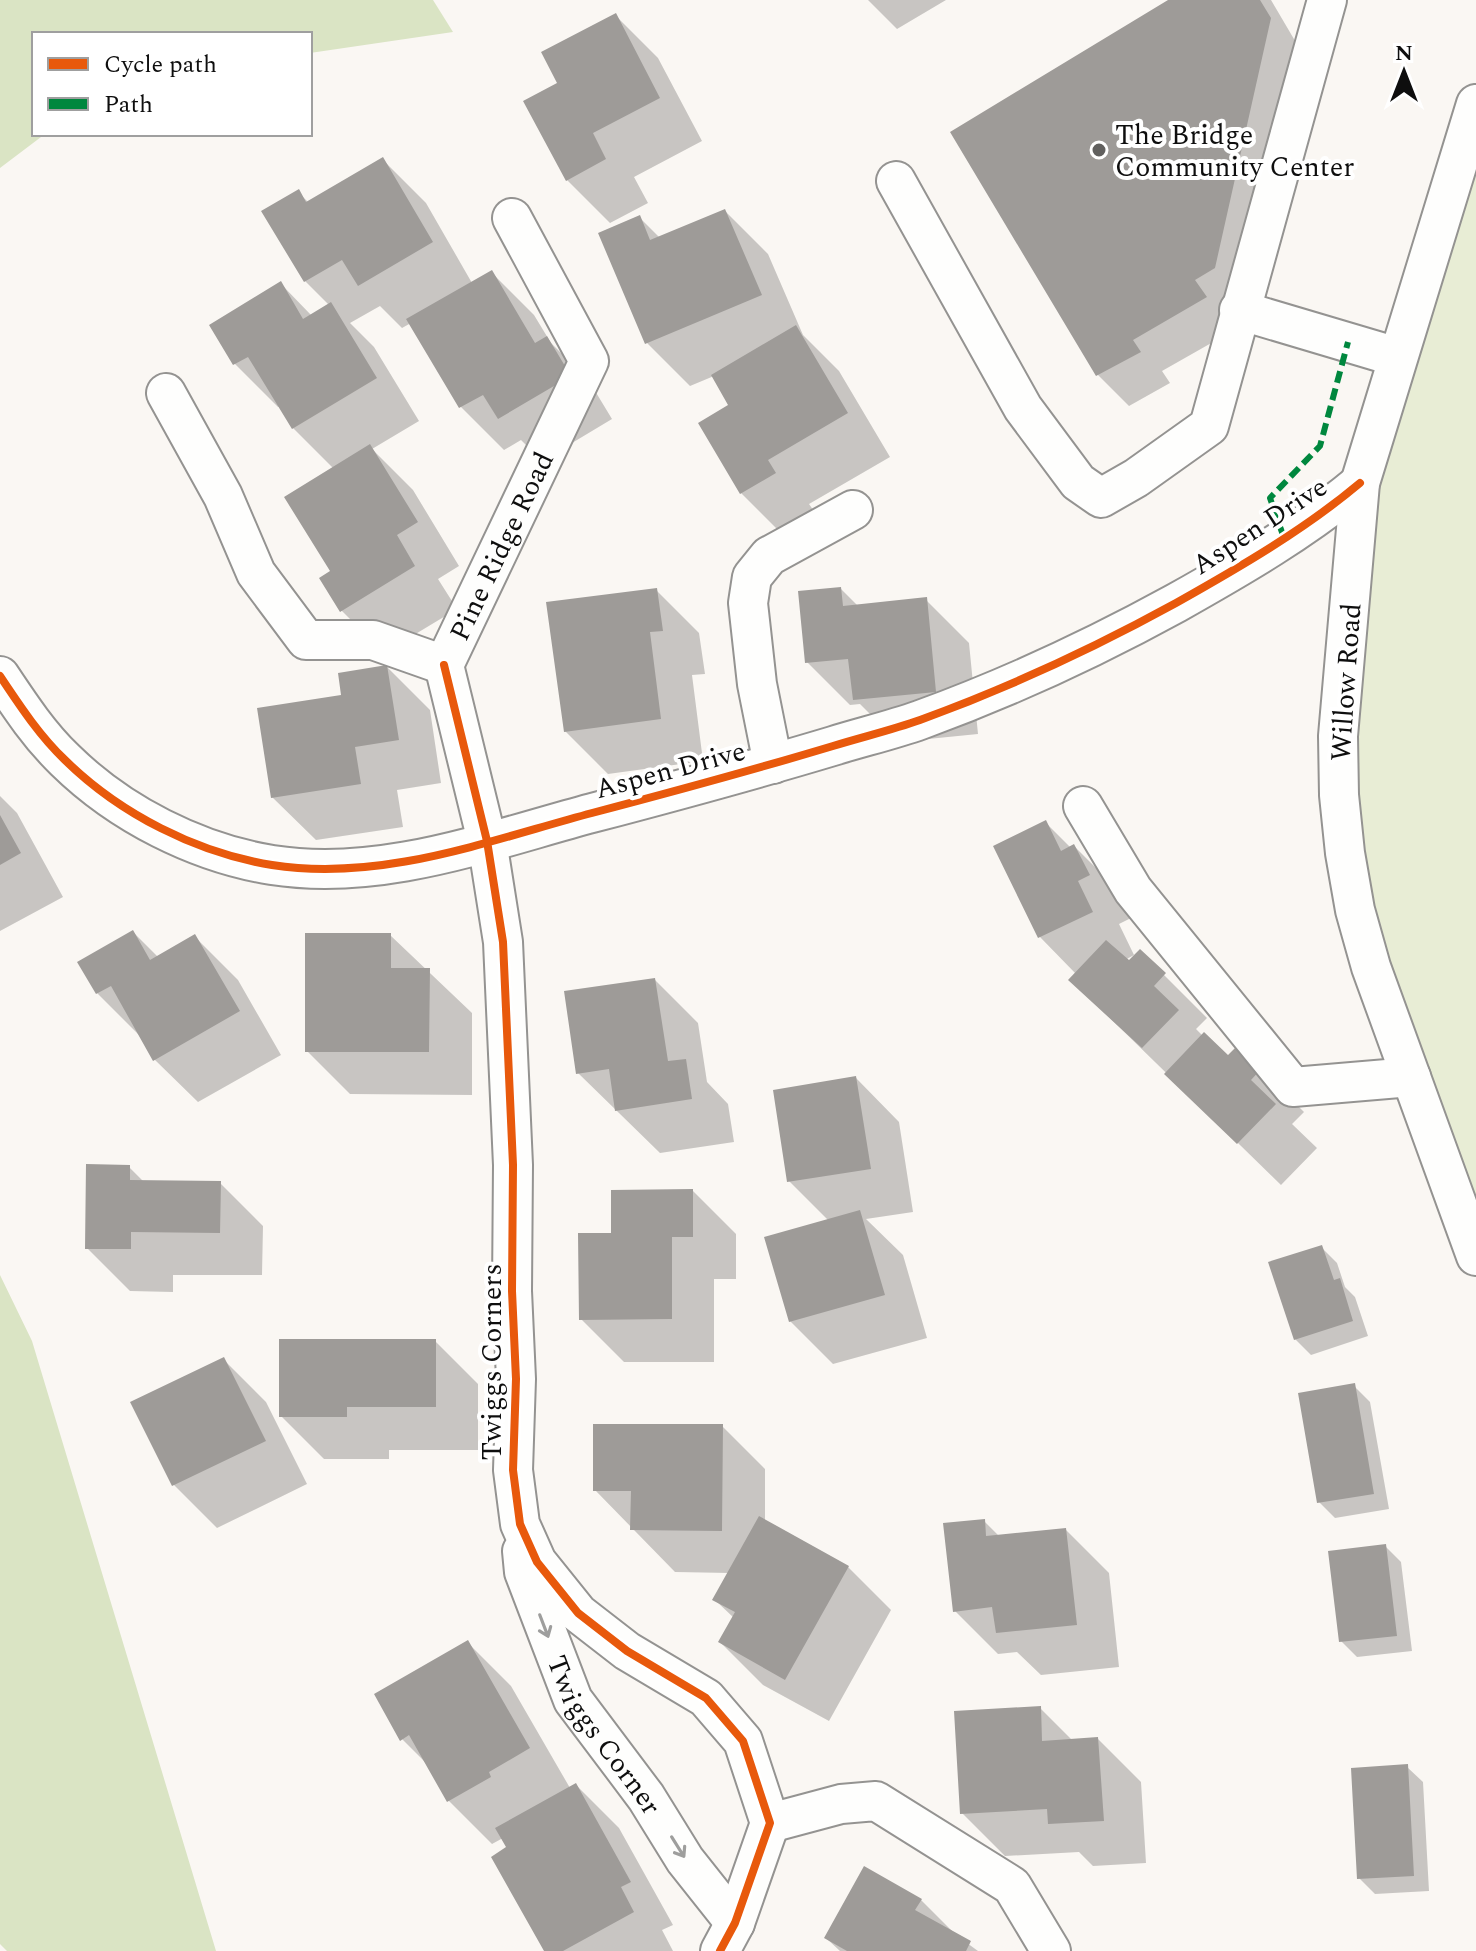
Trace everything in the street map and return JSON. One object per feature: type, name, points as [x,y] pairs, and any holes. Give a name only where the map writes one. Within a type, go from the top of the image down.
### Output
[{"type":"street","points":[[896,181],[1023,408],[1078,482],[1101,498],[1136,478],[1209,426],[1327,0]]},
{"type":"street","name":"Willow Road","points":[[1476,104],[1360,483],[1338,736],[1339,795],[1355,910],[1371,967],[1476,1256]]},
{"type":"street","name":"Pine Ridge Road","points":[[166,393],[223,496],[256,573],[306,640],[373,640],[444,665],[589,361],[512,218]]},
{"type":"street","points":[[1239,310],[1397,357]]},
{"type":"street","name":"Aspen Drive","points":[[0,676],[26,717],[65,761],[110,798],[160,828],[214,850],[271,864],[329,870],[387,866],[444,855],[919,721],[1028,677],[1144,620],[1235,570],[1333,506],[1360,483]]},
{"type":"street","points":[[773,764],[757,684],[748,603],[752,577],[769,556],[853,510]]},
{"type":"street","name":"Twiggs Corners","points":[[444,665],[487,841],[503,942],[516,1379],[513,1470],[520,1524],[537,1562],[578,1613],[627,1651],[706,1698],[743,1741],[770,1823]]},
{"type":"street","points":[[1083,806],[1133,890],[1293,1087],[1411,1077]]},
{"type":"street","name":"Twiggs Corner","points":[[520,1524],[524,1572],[573,1700],[646,1797],[727,1937]]},
{"type":"street","points":[[727,1937],[770,1823],[841,1804],[876,1801],[1012,1886],[1051,1951]]},
{"type":"green space","points":[[0,0],[433,0],[453,32],[312,53],[312,32],[32,32],[32,136],[42,136],[0,168]]},
{"type":"green space","points":[[1476,148],[1476,1256],[1349,879],[1360,483]]},
{"type":"green space","points":[[0,1275],[32,1341],[216,1951],[7,1951],[0,1944]]},
{"type":"building","points":[[1168,0],[1260,0],[1271,18],[1215,268],[1195,280],[1207,297],[1133,340],[1141,352],[1096,376],[950,132]]},
{"type":"building","points":[[616,13],[660,98],[593,133],[606,159],[566,181],[523,101],[557,83],[541,52]]},
{"type":"building","points":[[383,157],[433,242],[358,286],[342,260],[304,282],[261,211],[299,189],[306,202]]},
{"type":"building","points":[[725,209],[762,295],[645,344],[598,233],[640,215],[650,240]]},
{"type":"building","points":[[492,270],[535,343],[547,336],[571,376],[498,419],[483,395],[459,408],[406,319]]},
{"type":"building","points":[[281,281],[303,319],[331,302],[377,378],[292,429],[248,357],[233,365],[209,325]]},
{"type":"building","points":[[796,325],[848,413],[768,460],[776,473],[740,494],[698,423],[728,405],[711,375]]},
{"type":"building","points":[[370,444],[418,522],[397,535],[415,566],[340,612],[319,578],[330,571],[284,497]]},
{"type":"building","points":[[841,587],[843,606],[927,597],[936,692],[853,700],[848,659],[805,663],[798,591]]},
{"type":"building","points":[[657,588],[663,631],[650,632],[661,719],[564,732],[546,602]]},
{"type":"building","points":[[387,665],[399,740],[355,747],[361,784],[271,798],[257,708],[341,695],[338,673]]},
{"type":"building","points":[[0,815],[21,853],[0,865]]},
{"type":"building","points":[[1046,820],[1061,851],[1074,844],[1090,875],[1078,881],[1093,912],[1038,938],[993,846]]},
{"type":"building","points":[[133,930],[150,960],[195,934],[240,1011],[153,1061],[111,986],[96,994],[77,962]]},
{"type":"building","points":[[305,933],[391,933],[391,968],[430,968],[429,1052],[305,1052]]},
{"type":"building","points":[[1106,940],[1129,960],[1140,949],[1166,973],[1154,986],[1179,1010],[1142,1048],[1068,980]]},
{"type":"building","points":[[655,978],[668,1061],[686,1059],[692,1099],[615,1111],[609,1069],[576,1074],[564,991]]},
{"type":"building","points":[[1204,1032],[1228,1055],[1239,1044],[1263,1067],[1251,1080],[1276,1104],[1237,1144],[1164,1074]]},
{"type":"building","points":[[856,1076],[871,1169],[787,1182],[773,1090]]},
{"type":"building","points":[[86,1164],[130,1165],[130,1180],[221,1181],[220,1233],[131,1232],[131,1249],[85,1249]]},
{"type":"building","points":[[693,1189],[693,1237],[672,1237],[672,1319],[579,1320],[578,1233],[611,1233],[611,1190]]},
{"type":"building","points":[[860,1210],[885,1295],[789,1322],[764,1237]]},
{"type":"building","points":[[1322,1245],[1334,1280],[1340,1278],[1353,1321],[1294,1340],[1268,1262]]},
{"type":"building","points":[[279,1339],[436,1339],[436,1407],[347,1407],[347,1417],[279,1417]]},
{"type":"building","points":[[224,1357],[266,1441],[172,1486],[130,1402]]},
{"type":"building","points":[[1355,1383],[1374,1494],[1317,1503],[1298,1393]]},
{"type":"building","points":[[593,1424],[723,1424],[722,1531],[630,1530],[631,1491],[593,1491]]},
{"type":"building","points":[[759,1516],[849,1566],[785,1680],[718,1642],[735,1612],[712,1600]]},
{"type":"building","points":[[985,1519],[986,1536],[1066,1528],[1077,1625],[996,1633],[992,1607],[953,1612],[943,1523]]},
{"type":"building","points":[[1386,1544],[1397,1636],[1339,1642],[1328,1551]]},
{"type":"building","points":[[468,1640],[530,1748],[489,1772],[491,1777],[447,1802],[409,1735],[400,1741],[374,1694]]},
{"type":"building","points":[[1041,1706],[1042,1741],[1098,1737],[1104,1821],[1048,1824],[1047,1809],[960,1814],[954,1711]]},
{"type":"building","points":[[1408,1764],[1414,1876],[1357,1879],[1351,1768]]},
{"type":"building","points":[[576,1783],[631,1882],[621,1887],[634,1912],[563,1951],[544,1951],[491,1857],[506,1847],[495,1828]]},
{"type":"building","points":[[864,1866],[922,1899],[915,1910],[971,1941],[966,1951],[847,1951],[824,1938]]},
{"type":"marked path","points":[[1284,538],[1270,498],[1320,446],[1348,342]]},
{"type":"cycle path","points":[[0,676],[38,730],[87,780],[135,814],[188,841],[272,865],[313,869],[394,863],[474,846],[712,781],[899,727],[953,708],[1114,636],[1176,603],[1248,562],[1360,483]]},
{"type":"cycle path","points":[[444,665],[487,841],[503,942],[513,1165],[512,1291],[516,1379],[513,1470],[520,1524],[537,1562],[578,1613],[627,1651],[706,1698],[743,1741],[770,1823],[735,1923],[720,1951]]},
{"type":"place","name":"The Bridge Community Center","points":[[1099,150]]}]
